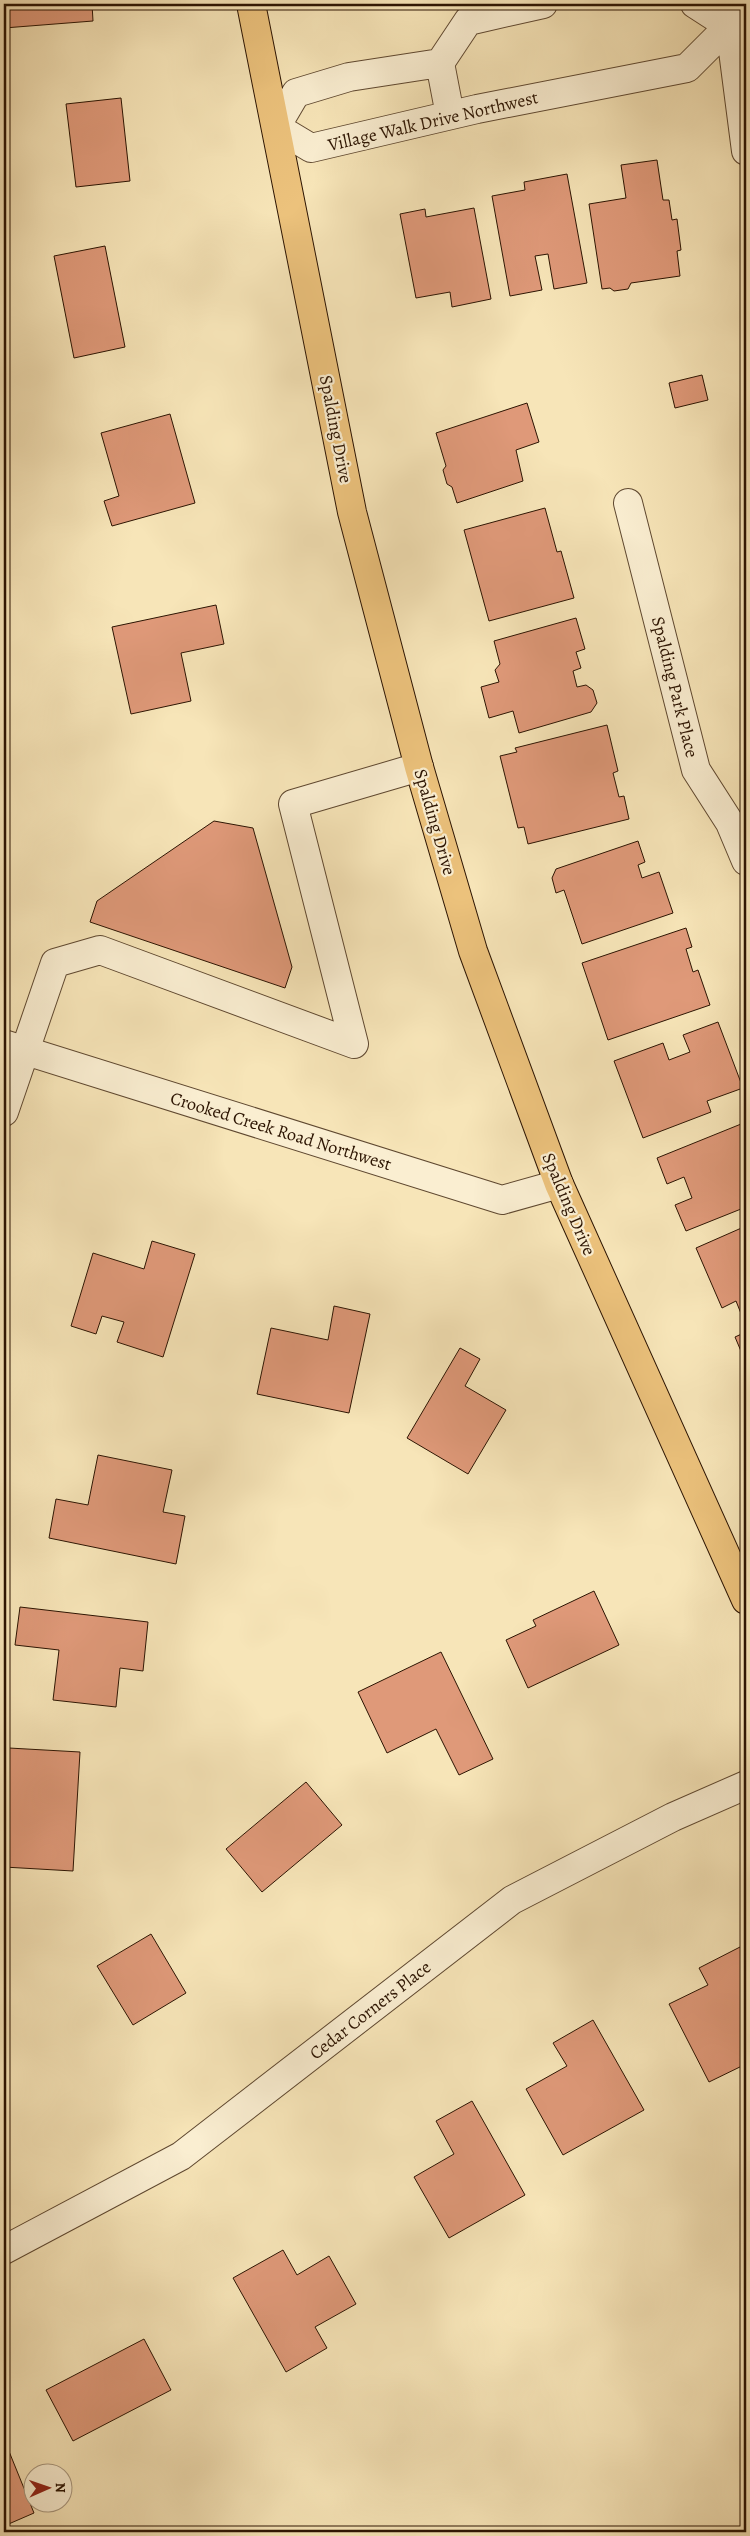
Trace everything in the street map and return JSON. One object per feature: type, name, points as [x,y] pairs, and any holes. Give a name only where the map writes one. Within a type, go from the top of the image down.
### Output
[{"type":"main road","name":"Spalding Drive","points":[[251,4],[352,512],[419,767],[473,951],[559,1184],[746,1600]]},
{"type":"street","points":[[450,115],[440,64],[468,21],[543,4]]},
{"type":"street","points":[[695,4],[728,15],[746,152]]},
{"type":"street","name":"Village Walk Drive Northwest","points":[[276,127],[311,148],[450,115],[687,68],[728,15]]},
{"type":"street","points":[[276,127],[296,94],[349,77],[440,64]]},
{"type":"street","name":"Spalding Park Place","points":[[628,503],[696,770],[738,820],[746,861]]},
{"type":"street","points":[[4,1112],[14,1048],[55,963],[100,950],[354,1044],[293,804],[419,767]]},
{"type":"street","name":"Crooked Creek Road Northwest","points":[[14,1048],[502,1200],[559,1184]]},
{"type":"street","name":"Cedar Corners Place","points":[[4,2250],[181,2156],[512,1900],[673,1817],[746,1785]]},
{"type":"building","points":[[4,4],[92,4],[93,21],[4,28]]},
{"type":"building","points":[[121,98],[130,181],[76,187],[66,104]]},
{"type":"building","points":[[657,160],[663,200],[669,200],[672,220],[677,219],[681,250],[677,251],[680,276],[631,283],[628,289],[614,291],[610,288],[602,289],[589,204],[626,198],[621,165]]},
{"type":"building","points":[[567,174],[587,283],[554,289],[548,254],[535,256],[542,290],[510,296],[492,196],[525,190],[524,182]]},
{"type":"building","points":[[474,208],[491,299],[452,307],[450,292],[416,298],[400,214],[425,209],[426,217]]},
{"type":"building","points":[[105,246],[125,347],[74,358],[54,256]]},
{"type":"building","points":[[702,375],[708,400],[675,408],[669,383]]},
{"type":"building","points":[[527,403],[539,442],[516,450],[523,481],[457,503],[452,487],[447,484],[443,470],[446,466],[436,433]]},
{"type":"building","points":[[170,414],[195,503],[112,526],[104,501],[119,496],[101,433]]},
{"type":"building","points":[[545,508],[557,552],[561,551],[574,598],[489,621],[464,530]]},
{"type":"building","points":[[216,605],[224,644],[181,653],[191,701],[131,714],[112,627]]},
{"type":"building","points":[[576,618],[585,649],[576,652],[581,668],[573,671],[577,687],[586,685],[593,690],[597,703],[591,712],[519,733],[513,711],[489,718],[481,687],[499,682],[495,670],[500,664],[494,641]]},
{"type":"building","points":[[607,725],[618,771],[613,773],[619,797],[624,796],[629,819],[528,844],[524,827],[518,828],[500,756],[517,752],[515,748]]},
{"type":"building","points":[[214,821],[253,828],[292,967],[285,988],[90,922],[97,901]]},
{"type":"building","points":[[638,841],[645,862],[638,865],[642,878],[659,872],[673,913],[582,944],[564,890],[556,893],[552,878],[556,869]]},
{"type":"building","points":[[686,928],[692,947],[686,949],[693,972],[698,970],[710,1005],[608,1040],[582,963]]},
{"type":"building","points":[[718,1022],[743,1088],[707,1101],[711,1112],[643,1138],[614,1061],[663,1043],[669,1060],[690,1052],[683,1035]]},
{"type":"building","points":[[746,1122],[746,1207],[686,1231],[675,1205],[692,1198],[684,1177],[667,1184],[657,1158]]},
{"type":"building","points":[[746,1226],[746,1314],[742,1316],[736,1301],[722,1308],[696,1248]]},
{"type":"building","points":[[152,1241],[195,1254],[163,1357],[117,1342],[124,1322],[102,1316],[96,1334],[71,1326],[93,1253],[144,1269]]},
{"type":"building","points":[[334,1306],[370,1314],[349,1413],[257,1394],[271,1328],[328,1340]]},
{"type":"building","points":[[746,1332],[746,1363],[735,1337]]},
{"type":"building","points":[[460,1348],[480,1359],[465,1386],[506,1410],[468,1474],[407,1438]]},
{"type":"building","points":[[98,1455],[172,1470],[163,1512],[185,1516],[176,1564],[49,1538],[56,1499],[88,1505]]},
{"type":"building","points":[[594,1591],[619,1645],[528,1688],[506,1640],[536,1626],[533,1620]]},
{"type":"building","points":[[20,1607],[148,1622],[143,1671],[120,1668],[116,1707],[53,1700],[59,1650],[15,1645]]},
{"type":"building","points":[[441,1652],[493,1759],[459,1775],[436,1729],[387,1753],[358,1692]]},
{"type":"building","points":[[9,1748],[80,1752],[73,1871],[4,1867]]},
{"type":"building","points":[[306,1782],[342,1825],[262,1892],[226,1849]]},
{"type":"building","points":[[151,1934],[186,1993],[133,2025],[97,1966]]},
{"type":"building","points":[[740,1947],[746,1959],[746,2064],[709,2082],[669,2004],[708,1985],[699,1968]]},
{"type":"building","points":[[593,2020],[644,2110],[563,2155],[526,2089],[567,2066],[553,2043]]},
{"type":"building","points":[[472,2101],[525,2195],[449,2238],[414,2177],[454,2154],[436,2121]]},
{"type":"building","points":[[283,2250],[297,2275],[329,2256],[356,2304],[315,2327],[327,2348],[286,2372],[233,2278]]},
{"type":"building","points":[[144,2339],[171,2390],[73,2441],[46,2390]]},
{"type":"building","points":[[4,2439],[22,2483],[22,2514],[32,2514],[4,2526]]}]
